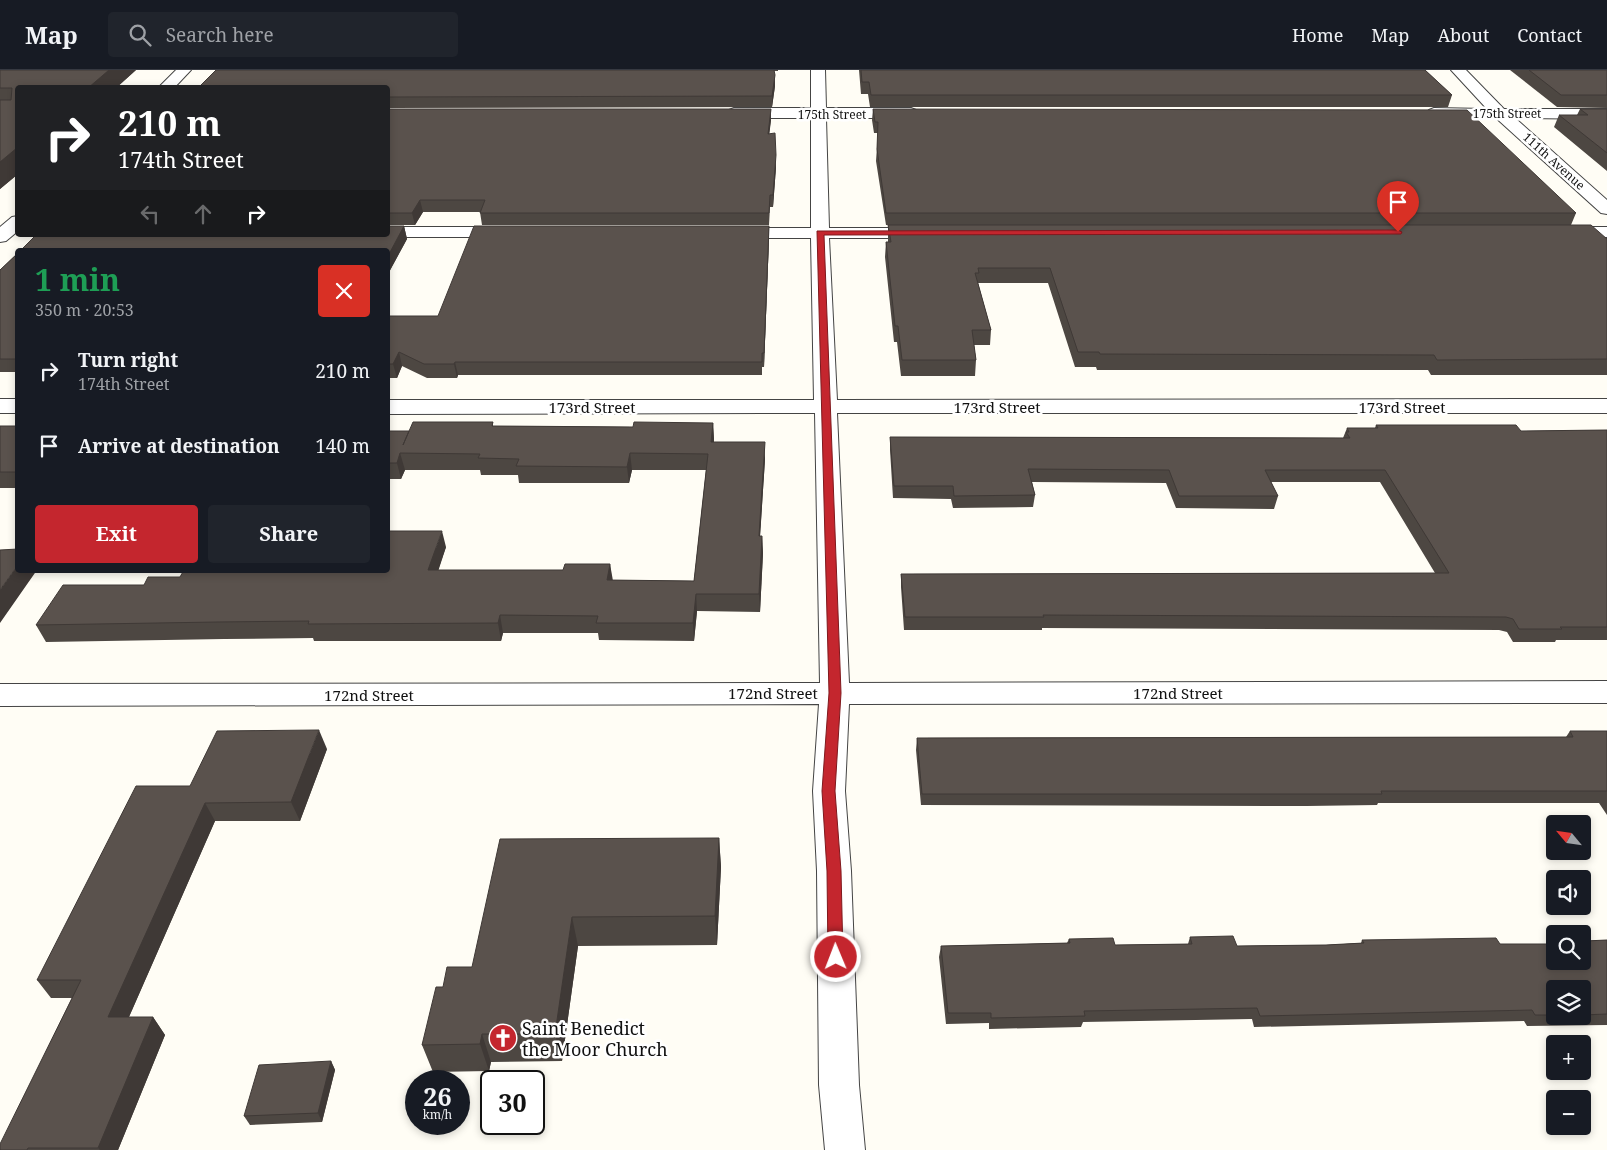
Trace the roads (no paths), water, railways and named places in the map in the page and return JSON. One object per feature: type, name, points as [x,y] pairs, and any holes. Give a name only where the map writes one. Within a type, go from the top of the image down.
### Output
[{"type":"street","points":[[168,85],[184,70]]},
{"type":"street","points":[[818,70],[820,233],[835,693],[829,791],[834,871],[839,1086],[845,1150]]},
{"type":"street","name":"111th Avenue","points":[[1458,70],[1500,113],[1607,209]]},
{"type":"street","name":"175th Street","points":[[723,113],[926,114]]},
{"type":"street","name":"175th Street","points":[[1421,113],[1607,114]]},
{"type":"street","points":[[390,232],[523,232]]},
{"type":"street","points":[[1546,232],[1607,232]]},
{"type":"street","points":[[718,233],[944,233]]},
{"type":"street","points":[[0,406],[15,406]]},
{"type":"street","name":"173rd Street","points":[[390,407],[1607,406]]},
{"type":"street","name":"172nd Street","points":[[0,695],[1607,692]]},
{"type":"place","name":"Saint Benedict the Moor Church","points":[[503,1038]]}]
